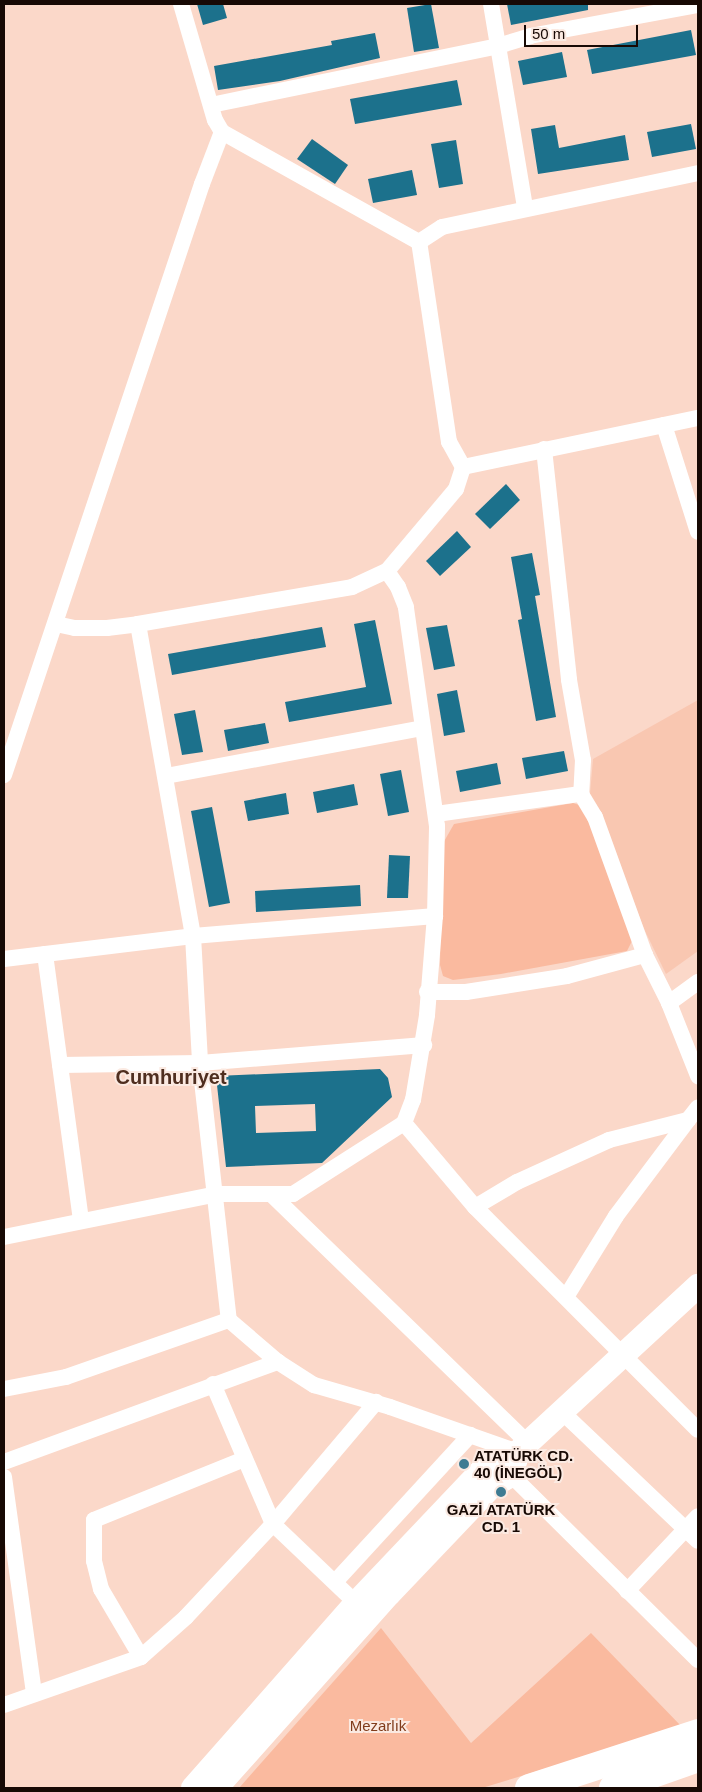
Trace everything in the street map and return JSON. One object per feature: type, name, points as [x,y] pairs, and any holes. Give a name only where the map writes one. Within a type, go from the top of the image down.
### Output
[{"type":"highway","points":[[529,1788],[698,1733]]},
{"type":"highway","points":[[613,1788],[698,1758]]},
{"type":"street","points":[[181,4],[211,105],[222,132],[419,242]]},
{"type":"street","points":[[491,4],[525,208]]},
{"type":"street","points":[[211,105],[498,46],[530,36],[698,5]]},
{"type":"street","points":[[4,775],[202,184],[222,132]]},
{"type":"street","points":[[419,242],[442,227],[698,173]]},
{"type":"street","points":[[56,624],[75,628],[107,628],[138,624],[352,587],[387,571],[456,489],[463,468],[449,442],[419,242]]},
{"type":"street","points":[[463,468],[544,449],[698,418]]},
{"type":"street","points":[[664,425],[698,532]]},
{"type":"street","points":[[544,449],[569,680],[583,760],[581,794],[595,817],[614,863],[645,955],[670,1003],[698,1076]]},
{"type":"street","points":[[4,1237],[217,1194],[293,1194],[404,1123],[413,1100],[424,1044],[435,916],[436,814],[406,607],[398,587],[387,571]]},
{"type":"street","points":[[138,624],[193,936],[200,1063],[217,1194],[229,1320],[278,1362],[314,1385],[376,1402],[470,1435],[523,1447]]},
{"type":"street","points":[[166,776],[424,728]]},
{"type":"street","points":[[436,814],[581,794]]},
{"type":"street","points":[[4,959],[193,936],[435,916]]},
{"type":"street","points":[[45,954],[81,1220]]},
{"type":"street","points":[[427,992],[466,992],[567,976],[645,955]]},
{"type":"street","points":[[670,1003],[698,982]]},
{"type":"street","points":[[60,1065],[200,1063],[424,1044]]},
{"type":"street","points":[[566,1297],[616,1216],[698,1107]]},
{"type":"street","points":[[475,1207],[517,1182],[609,1140],[688,1120]]},
{"type":"street","points":[[404,1123],[475,1207],[697,1428]]},
{"type":"street","points":[[271,1194],[523,1447]]},
{"type":"street","points":[[193,1788],[356,1603],[490,1462],[523,1447],[698,1286]]},
{"type":"street","points":[[4,1388],[66,1377],[229,1320]]},
{"type":"street","points":[[4,1462],[213,1384],[278,1362]]},
{"type":"street","points":[[213,1384],[273,1524],[356,1603]]},
{"type":"street","points":[[4,1705],[141,1657],[186,1617],[273,1524],[376,1402]]},
{"type":"street","points":[[562,1412],[698,1541]]},
{"type":"street","points":[[335,1582],[470,1435]]},
{"type":"street","points":[[216,1788],[389,1594],[491,1487],[510,1475],[523,1447]]},
{"type":"street","points":[[141,1657],[101,1589],[94,1561],[94,1520],[244,1459]]},
{"type":"street","points":[[510,1475],[698,1660]]},
{"type":"street","points":[[4,1477],[34,1694]]},
{"type":"street","points":[[627,1590],[698,1516]]},
{"type":"shaded area","points":[[698,700],[698,951],[666,974],[645,931],[590,794],[593,759]]},
{"type":"green space","points":[[573,803],[585,807],[635,935],[627,951],[501,974],[453,980],[443,976],[440,965],[442,845],[454,824]]},
{"type":"green space","name":"Mezarlık","points":[[381,1628],[471,1743],[591,1633],[682,1727],[482,1788],[239,1788]]},
{"type":"building","points":[[197,4],[223,4],[227,18],[203,25]]},
{"type":"building","points":[[431,4],[439,48],[414,52],[407,8]]},
{"type":"building","points":[[507,4],[588,4],[588,10],[511,25]]},
{"type":"building","points":[[691,30],[696,55],[592,74],[587,50]]},
{"type":"building","points":[[375,33],[380,58],[280,81],[218,90],[214,66],[332,45],[331,41]]},
{"type":"building","points":[[562,52],[567,77],[523,85],[518,61]]},
{"type":"building","points":[[457,80],[462,105],[355,124],[350,99]]},
{"type":"building","points":[[691,124],[696,149],[652,157],[647,132]]},
{"type":"building","points":[[555,125],[559,148],[625,135],[629,160],[538,174],[531,129]]},
{"type":"building","points":[[312,139],[348,165],[335,184],[297,159]]},
{"type":"building","points":[[456,140],[463,184],[439,188],[431,144]]},
{"type":"building","points":[[412,170],[417,195],[373,203],[368,179]]},
{"type":"building","points":[[506,484],[520,500],[490,529],[475,514]]},
{"type":"building","points":[[457,531],[471,547],[440,576],[426,561]]},
{"type":"building","points":[[532,553],[540,595],[535,596],[556,717],[536,721],[518,620],[522,619],[511,557]]},
{"type":"building","points":[[375,620],[392,704],[289,722],[285,702],[366,687],[354,624]]},
{"type":"building","points":[[447,625],[455,666],[434,670],[426,628]]},
{"type":"building","points":[[322,627],[326,647],[172,675],[168,654]]},
{"type":"building","points":[[457,690],[465,732],[444,736],[437,694]]},
{"type":"building","points":[[195,710],[203,752],[182,755],[174,714]]},
{"type":"building","points":[[265,723],[269,743],[228,751],[224,730]]},
{"type":"building","points":[[564,751],[568,771],[526,779],[522,758]]},
{"type":"building","points":[[497,763],[501,784],[460,792],[456,771]]},
{"type":"building","points":[[401,770],[409,812],[388,816],[380,774]]},
{"type":"building","points":[[354,784],[358,805],[317,813],[313,792]]},
{"type":"building","points":[[286,793],[289,814],[248,821],[244,801]]},
{"type":"building","points":[[212,807],[230,903],[209,907],[191,811]]},
{"type":"building","points":[[389,855],[410,856],[408,898],[387,898]]},
{"type":"building","points":[[360,885],[361,906],[256,912],[255,891]]},
{"type":"building","points":[[380,1069],[388,1078],[392,1097],[322,1163],[226,1167],[216,1076]],"holes":[[[315,1104],[316,1131],[256,1133],[255,1106]]]},
{"type":"place","name":"ATATÜRK CD. 40 (İNEGÖL)","points":[[464,1464]]},
{"type":"place","name":"GAZİ ATATÜRK CD. 1","points":[[501,1492]]},
{"type":"district","name":"Cumhuriyet","points":[[171,1077]]}]
